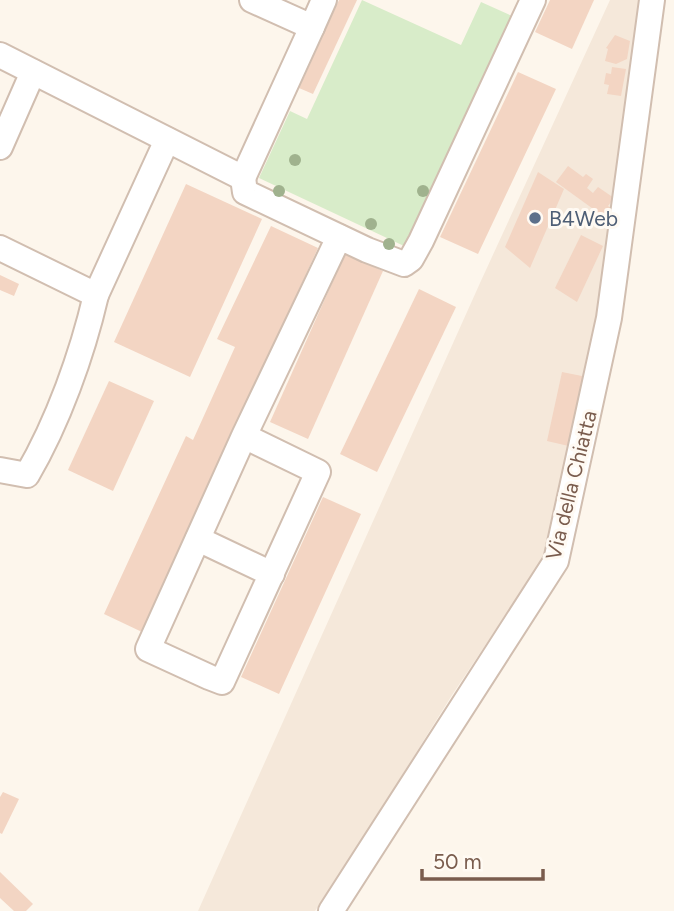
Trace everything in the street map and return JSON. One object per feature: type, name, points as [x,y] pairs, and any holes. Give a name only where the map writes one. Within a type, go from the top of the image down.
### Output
[{"type":"street","points":[[252,0],[312,27]]},
{"type":"street","points":[[324,0],[243,178],[245,192],[367,250],[404,264],[411,259],[421,241],[533,0]]},
{"type":"street","name":"Via della Chiatta","points":[[331,911],[556,561],[609,318],[652,0]]},
{"type":"street","points":[[0,55],[243,178]]},
{"type":"street","points":[[0,147],[33,72]]},
{"type":"street","points":[[0,470],[27,475],[39,455],[79,356],[96,295],[167,140]]},
{"type":"street","points":[[244,436],[318,472],[222,682],[148,649],[244,436],[339,237]]},
{"type":"street","points":[[0,248],[96,295]]},
{"type":"street","points":[[198,539],[272,574]]},
{"type":"shaded area","points":[[610,0],[639,0],[595,348],[558,511],[543,559],[452,695],[315,911],[198,911],[480,283]]},
{"type":"green space","points":[[362,0],[461,45],[481,2],[512,16],[404,246],[259,178],[290,111],[307,119]]},
{"type":"building","points":[[339,0],[357,0],[313,94],[299,88]]},
{"type":"building","points":[[550,0],[594,0],[572,49],[535,32]]},
{"type":"building","points":[[615,35],[630,41],[627,59],[616,64],[605,61],[606,48]]},
{"type":"building","points":[[612,67],[626,69],[621,96],[607,94],[609,85],[604,84],[606,73],[611,74]]},
{"type":"building","points":[[518,72],[556,89],[478,254],[440,237]]},
{"type":"building","points":[[568,166],[583,177],[586,174],[593,179],[587,188],[593,193],[598,187],[614,198],[608,206],[614,210],[607,219],[556,182]]},
{"type":"building","name":"B4Web","points":[[538,172],[564,189],[530,268],[505,247]]},
{"type":"building","points":[[186,184],[262,219],[190,377],[114,342]]},
{"type":"building","points":[[271,226],[318,248],[142,632],[104,614],[186,436],[193,440],[235,347],[217,339]]},
{"type":"building","points":[[581,235],[603,246],[577,302],[555,288]]},
{"type":"building","points":[[345,254],[383,271],[308,439],[270,422]]},
{"type":"building","points":[[0,275],[19,284],[14,296],[0,290]]},
{"type":"building","points":[[419,289],[456,307],[377,472],[340,454]]},
{"type":"building","points":[[562,372],[587,377],[573,447],[547,441]]},
{"type":"building","points":[[109,381],[154,401],[113,491],[68,470]]},
{"type":"building","points":[[323,497],[361,514],[279,694],[241,677]]},
{"type":"building","points":[[3,792],[19,799],[2,834],[0,797]]},
{"type":"building","points":[[0,872],[33,904],[26,911],[14,911],[0,898]]},
{"type":"place","name":"B4Web","points":[[535,218]]}]
